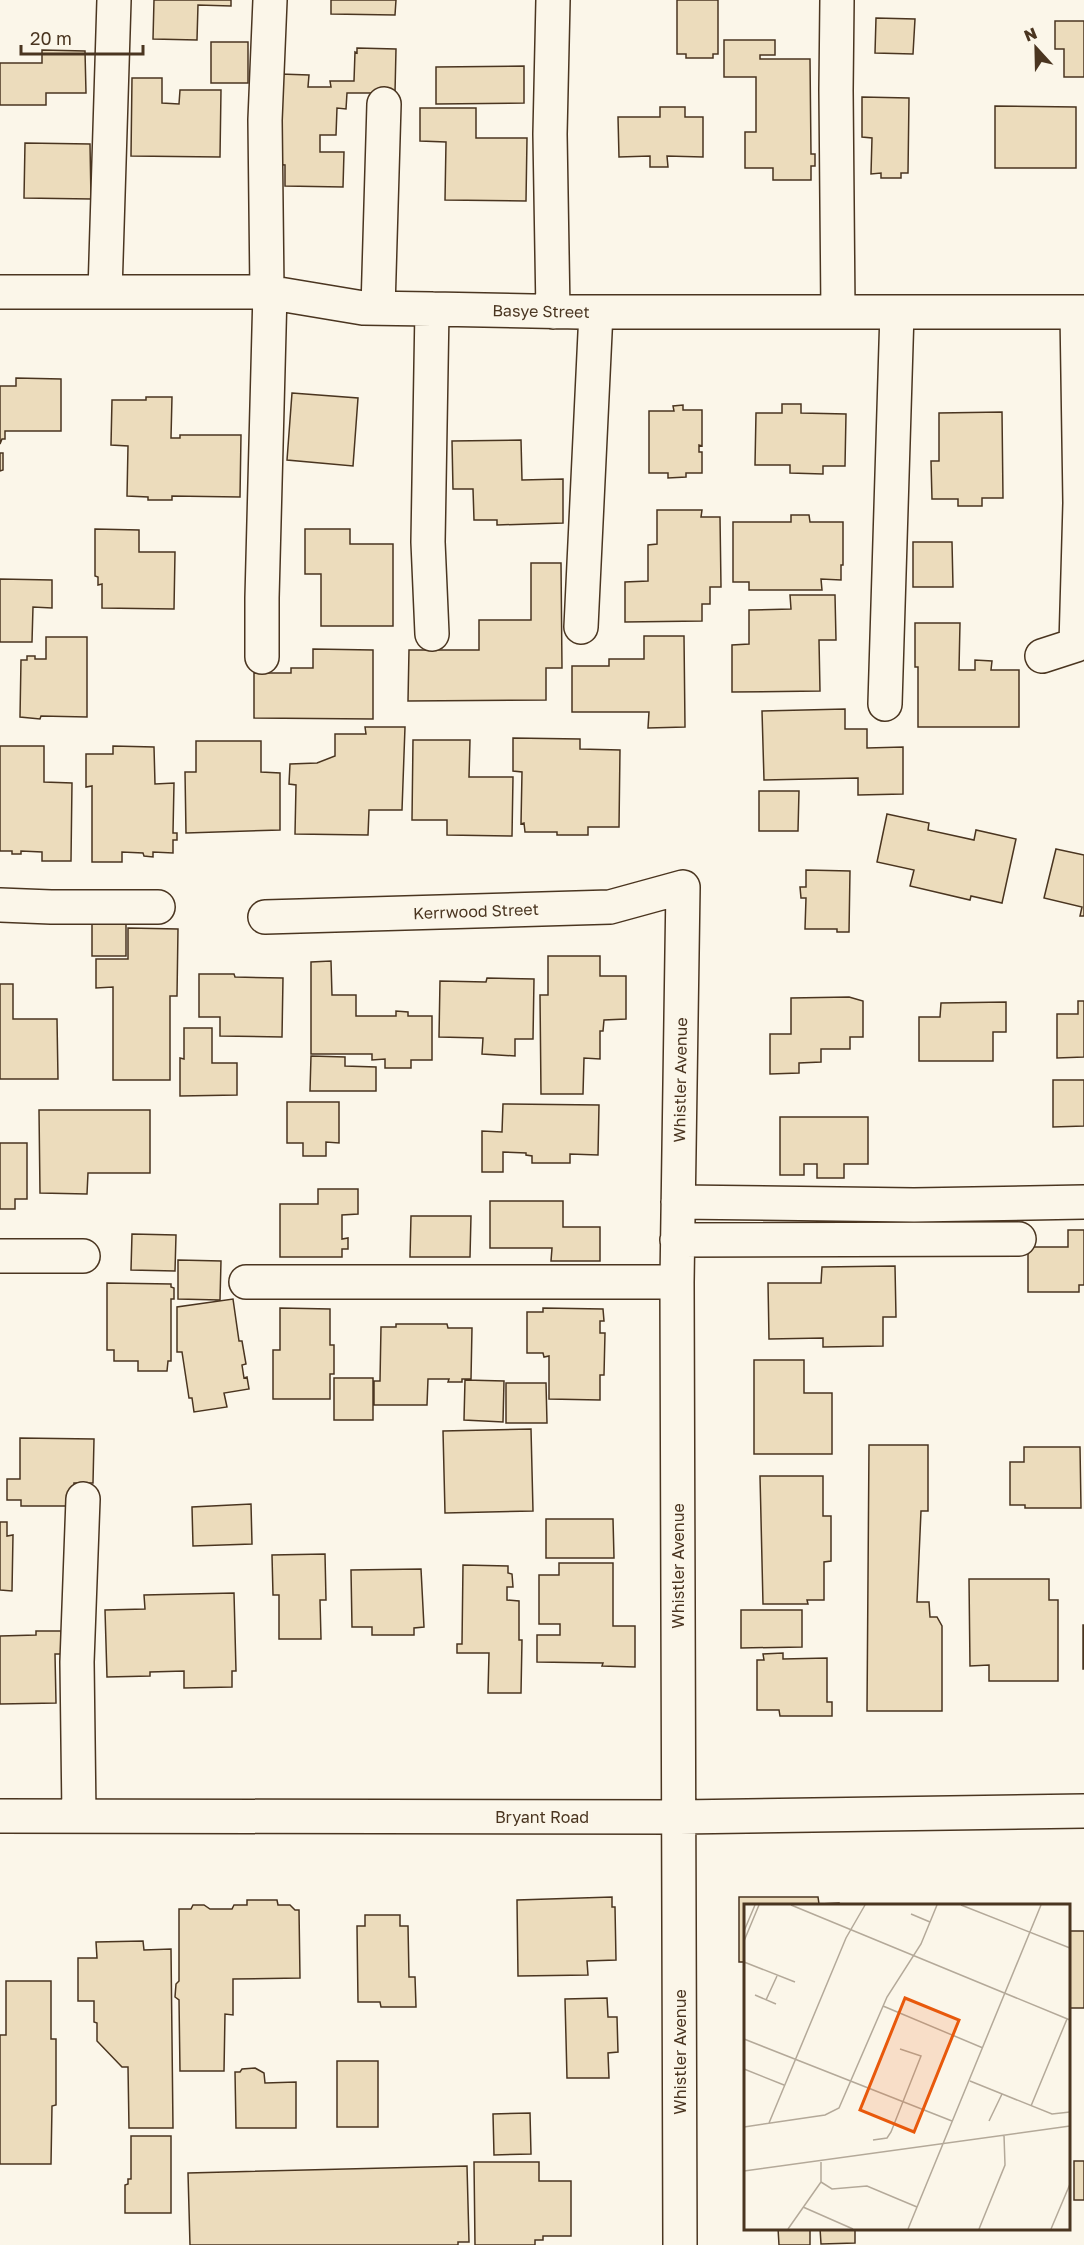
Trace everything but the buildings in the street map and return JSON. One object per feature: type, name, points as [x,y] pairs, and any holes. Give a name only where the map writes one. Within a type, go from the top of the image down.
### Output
[{"type":"street","points":[[105,292],[114,0]]},
{"type":"street","points":[[262,657],[268,292],[265,120],[270,0]]},
{"type":"street","points":[[553,312],[550,134],[554,0]]},
{"type":"street","points":[[837,0],[838,312]]},
{"type":"street","points":[[378,308],[384,104]]},
{"type":"street","name":"Basye Street","points":[[0,292],[268,292],[363,308],[553,312],[1081,312]]},
{"type":"street","points":[[432,309],[429,542],[432,634]]},
{"type":"street","points":[[581,627],[596,312]]},
{"type":"street","points":[[885,704],[897,312]]},
{"type":"street","points":[[1042,656],[1076,645],[1080,503],[1081,312]]},
{"type":"street","name":"Kerrwood Street","points":[[265,916],[610,907],[683,887]]},
{"type":"street","name":"Whistler Avenue","points":[[680,2245],[677,1282],[683,887]]},
{"type":"street","points":[[0,905],[159,907]]},
{"type":"street","points":[[678,1202],[914,1205],[1084,1202]]},
{"type":"street","points":[[678,1240],[1019,1239]]},
{"type":"street","points":[[0,1256],[83,1256]]},
{"type":"street","points":[[246,1282],[677,1282]]},
{"type":"street","points":[[79,1816],[77,1662],[83,1498]]},
{"type":"street","name":"Bryant Road","points":[[0,1816],[680,1817],[1084,1811]]}]
